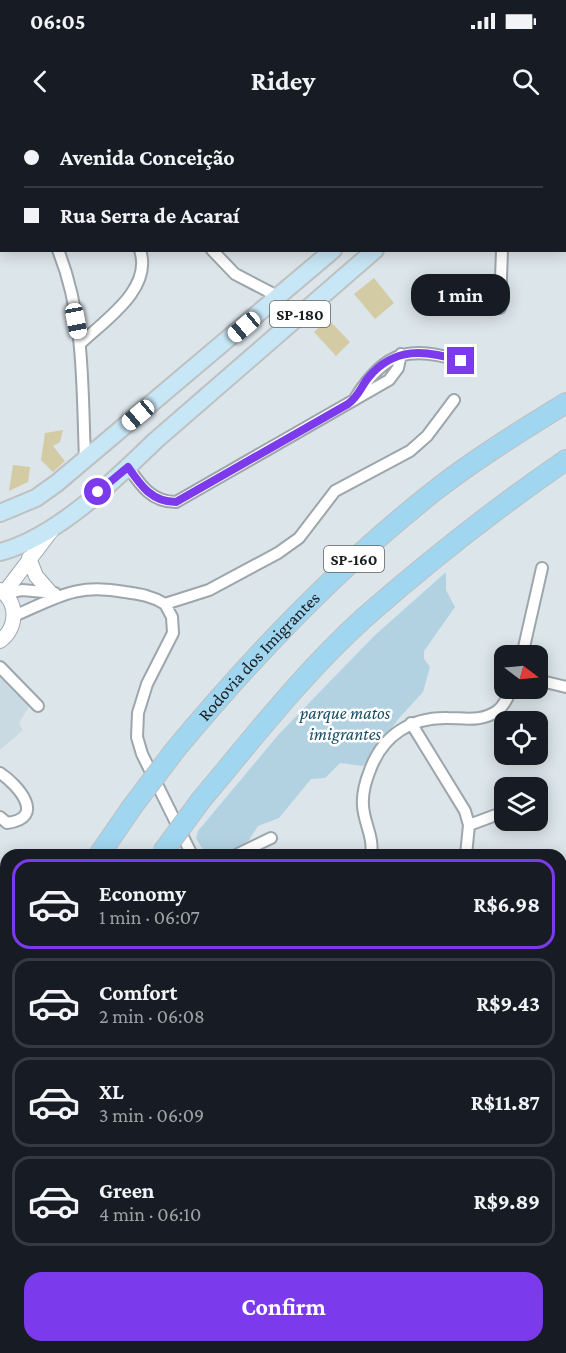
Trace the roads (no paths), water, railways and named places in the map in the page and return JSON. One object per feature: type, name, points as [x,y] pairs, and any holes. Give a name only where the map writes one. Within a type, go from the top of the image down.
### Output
[{"type":"highway","name":"Rodovia dos Imigrantes","points":[[103,849],[175,750],[259,653],[365,549],[435,491],[566,403]]},
{"type":"highway","name":"SP-160","points":[[166,849],[201,800],[268,719],[364,619],[468,531],[566,460]]},
{"type":"main road","name":"SP-180","points":[[0,552],[21,546],[53,528],[128,467],[226,378],[373,252]]},
{"type":"main road","name":"SP-180","points":[[2,511],[46,491],[279,297],[317,256]]},
{"type":"main road","points":[[209,356],[221,364],[226,378]]},
{"type":"street","points":[[59,252],[68,277],[81,343],[85,459]]},
{"type":"street","points":[[81,343],[131,295],[143,270],[140,252]]},
{"type":"street","points":[[214,252],[235,274],[279,297]]},
{"type":"street","points":[[500,308],[502,252]]},
{"type":"street","points":[[355,399],[375,371],[391,358],[401,354],[435,352],[461,361]]},
{"type":"street","points":[[128,467],[144,489],[156,499],[176,502],[392,377],[401,354]]},
{"type":"street","points":[[165,604],[209,590],[256,567],[299,538],[335,491],[410,451],[427,436],[454,400]]},
{"type":"street","points":[[3,592],[53,528]]},
{"type":"street","points":[[29,558],[36,576],[57,594]]},
{"type":"street","points":[[524,645],[542,568]]},
{"type":"street","points":[[14,616],[57,594],[100,587],[148,596],[165,604],[172,617],[173,633],[141,700],[137,737],[142,754],[189,849]]},
{"type":"street","points":[[3,592],[22,590],[57,594]]},
{"type":"street","points":[[0,641],[10,631],[14,616],[3,592]]},
{"type":"street","points":[[0,666],[38,706]]},
{"type":"street","points":[[548,683],[566,687]]},
{"type":"street","points":[[371,849],[372,842],[363,806],[369,770],[388,738],[411,723],[435,718],[486,717],[502,707],[506,699]]},
{"type":"street","points":[[411,723],[459,797],[469,825],[467,849]]},
{"type":"street","points":[[0,773],[18,788],[27,802],[26,809],[19,819],[7,823],[0,817]]},
{"type":"street","points":[[469,825],[494,816]]},
{"type":"street","points":[[248,849],[271,838]]},
{"type":"park label","name":"parque matos imigrantes","points":[[345,723]]}]
